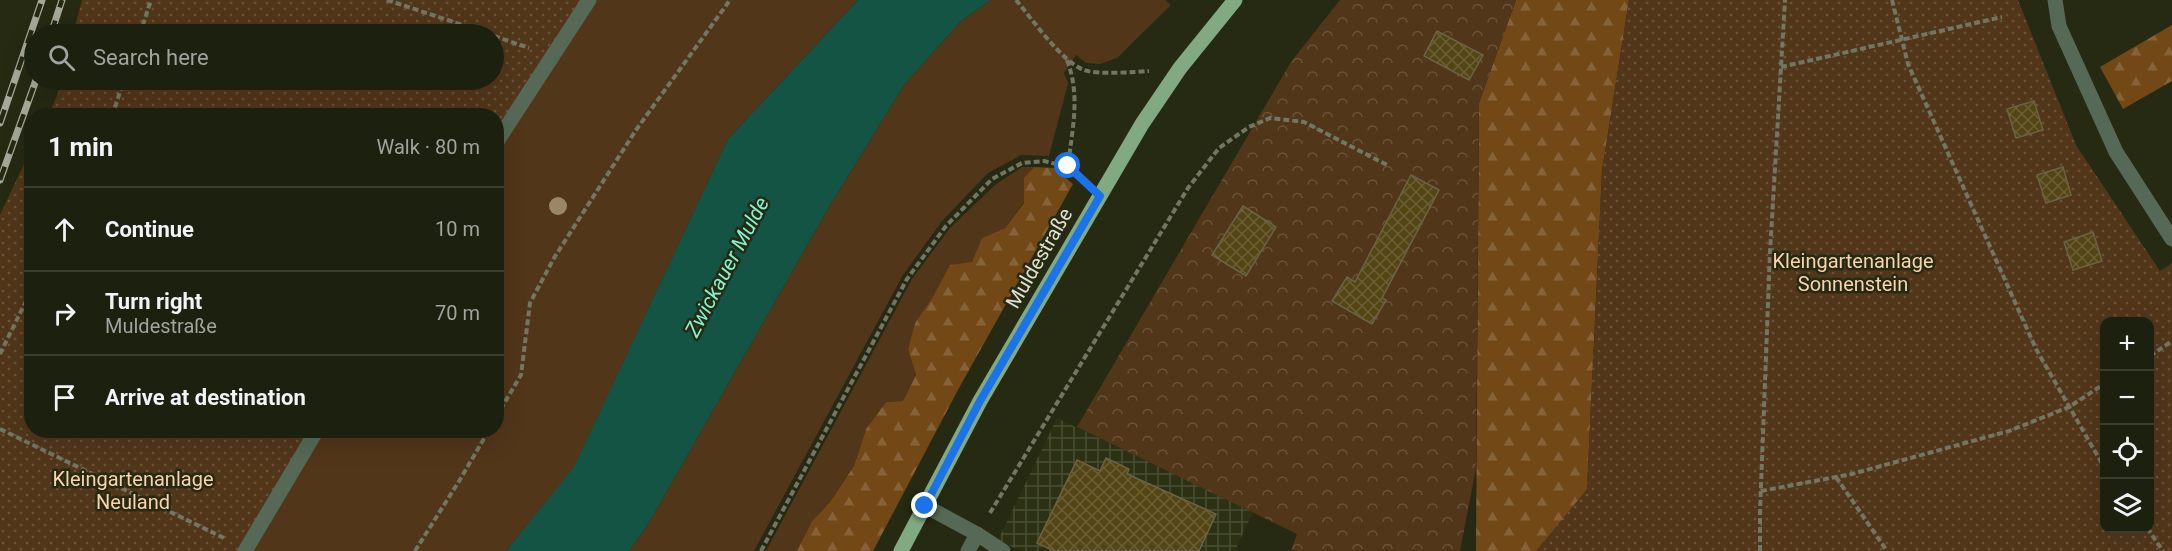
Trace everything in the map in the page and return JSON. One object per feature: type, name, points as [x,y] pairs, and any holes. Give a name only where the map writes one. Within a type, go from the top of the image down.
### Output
[{"type":"main road","name":"Muldestraße","points":[[901,551],[980,401],[1142,124],[1180,68],[1235,0]]},
{"type":"street","points":[[504,131],[589,0]]},
{"type":"street","points":[[2055,0],[2060,26],[2116,152],[2172,239]]},
{"type":"street","points":[[245,550],[312,438]]},
{"type":"street","points":[[925,506],[1003,551]]},
{"type":"street","points":[[969,551],[977,534]]},
{"type":"path","points":[[143,24],[151,0]]},
{"type":"path","points":[[387,0],[459,24]]},
{"type":"path","points":[[504,404],[521,375],[530,303],[554,258],[636,130],[730,0]]},
{"type":"path","points":[[1016,0],[1067,60],[1085,71],[1124,73],[1180,68]]},
{"type":"path","points":[[1760,551],[1770,252],[1785,0]]},
{"type":"path","points":[[1892,0],[1908,64],[2036,349],[2100,459]]},
{"type":"path","points":[[1781,67],[2001,17]]},
{"type":"path","points":[[504,39],[553,56]]},
{"type":"path","points":[[1067,60],[1074,79],[1076,99],[1068,166]]},
{"type":"path","points":[[115,108],[121,90]]},
{"type":"path","points":[[977,534],[1188,188],[1219,148],[1249,127],[1270,118],[1304,122],[1387,165]]},
{"type":"path","points":[[761,551],[907,279],[946,226],[992,179],[1022,163],[1044,160],[1068,166],[1100,196]]},
{"type":"path","points":[[0,354],[24,307]]},
{"type":"path","points":[[2154,353],[2172,341]]},
{"type":"path","points":[[1761,491],[1836,477],[2009,431],[2070,407],[2100,387]]},
{"type":"path","points":[[0,429],[245,550]]},
{"type":"path","points":[[415,551],[484,438]]},
{"type":"path","points":[[1836,477],[1887,551]]},
{"type":"path","points":[[2150,533],[2163,551]]},
{"type":"shaded area","points":[[1057,418],[1253,512],[1235,551],[1021,551],[998,540]]},
{"type":"green space","points":[[82,0],[587,0],[504,133],[504,108],[52,108],[58,90],[504,90],[504,24],[76,24]]},
{"type":"green space","points":[[589,0],[858,0],[728,139],[574,468],[506,551],[245,551],[313,438],[504,438],[504,132]]},
{"type":"green space","points":[[991,0],[1165,0],[1171,5],[1117,58],[1100,64],[1086,63],[1076,55],[1064,73],[1068,83],[1049,156],[1021,155],[988,173],[942,221],[903,275],[754,551],[629,551],[647,526],[829,207],[904,85],[961,21]]},
{"type":"green space","points":[[1340,0],[1516,0],[1479,103],[1476,468],[1460,551],[1291,551],[1297,534],[1077,427],[1291,62]]},
{"type":"green space","points":[[1516,0],[1629,0],[1602,171],[1587,489],[1597,551],[1476,551],[1479,103]]},
{"type":"green space","name":"Kleingartenanlage Sonnenstein","points":[[1629,0],[2018,0],[2076,145],[2160,271],[2172,263],[2172,551],[1536,551],[1587,489],[1602,171]]},
{"type":"green space","points":[[2172,25],[2172,81],[2123,109],[2100,67]]},
{"type":"green space","name":"Kleingartenanlage Neuland","points":[[24,164],[24,438],[313,438],[243,551],[0,551],[0,215]]},
{"type":"green space","points":[[1022,167],[1034,167],[1024,179],[1024,202],[1005,228],[982,238],[972,262],[934,295],[915,323],[908,349],[916,375],[903,401],[886,402],[866,429],[854,466],[830,502],[812,521],[797,551],[766,551],[912,279],[950,228],[995,185]]},
{"type":"green space","points":[[1034,167],[1054,168],[1073,184],[959,388],[873,551],[797,551],[812,521],[830,502],[854,466],[866,429],[886,402],[903,401],[916,375],[908,349],[915,323],[934,295],[950,265],[972,262],[982,238],[1005,228],[1024,203],[1024,178]]},
{"type":"water","name":"Zwickauer Mulde","points":[[858,0],[991,0],[961,21],[904,85],[829,207],[647,526],[629,551],[506,551],[574,467],[728,139]]},
{"type":"building","points":[[1437,31],[1483,55],[1469,80],[1424,56]]},
{"type":"building","points":[[2034,101],[2043,130],[2016,138],[2007,109]]},
{"type":"building","points":[[2063,167],[2071,195],[2046,203],[2037,175]]},
{"type":"building","points":[[1411,175],[1439,190],[1382,298],[1386,300],[1372,324],[1332,301],[1347,277],[1355,282]]},
{"type":"building","points":[[1243,206],[1276,227],[1246,276],[1212,255]]},
{"type":"building","points":[[2093,232],[2102,261],[2073,270],[2064,242]]},
{"type":"building","points":[[1106,458],[1129,469],[1127,474],[1216,514],[1199,551],[1054,551],[1037,543],[1077,460],[1100,471]]},
{"type":"railway","points":[[34,24],[42,0]]},
{"type":"railway","points":[[54,24],[62,0]]},
{"type":"railway","points":[[0,123],[24,53]]},
{"type":"railway","points":[[26,108],[32,90]]},
{"type":"railway","points":[[0,180],[24,113]]},
{"type":"route","points":[[925,506],[980,401],[1100,196],[1068,166]]}]
